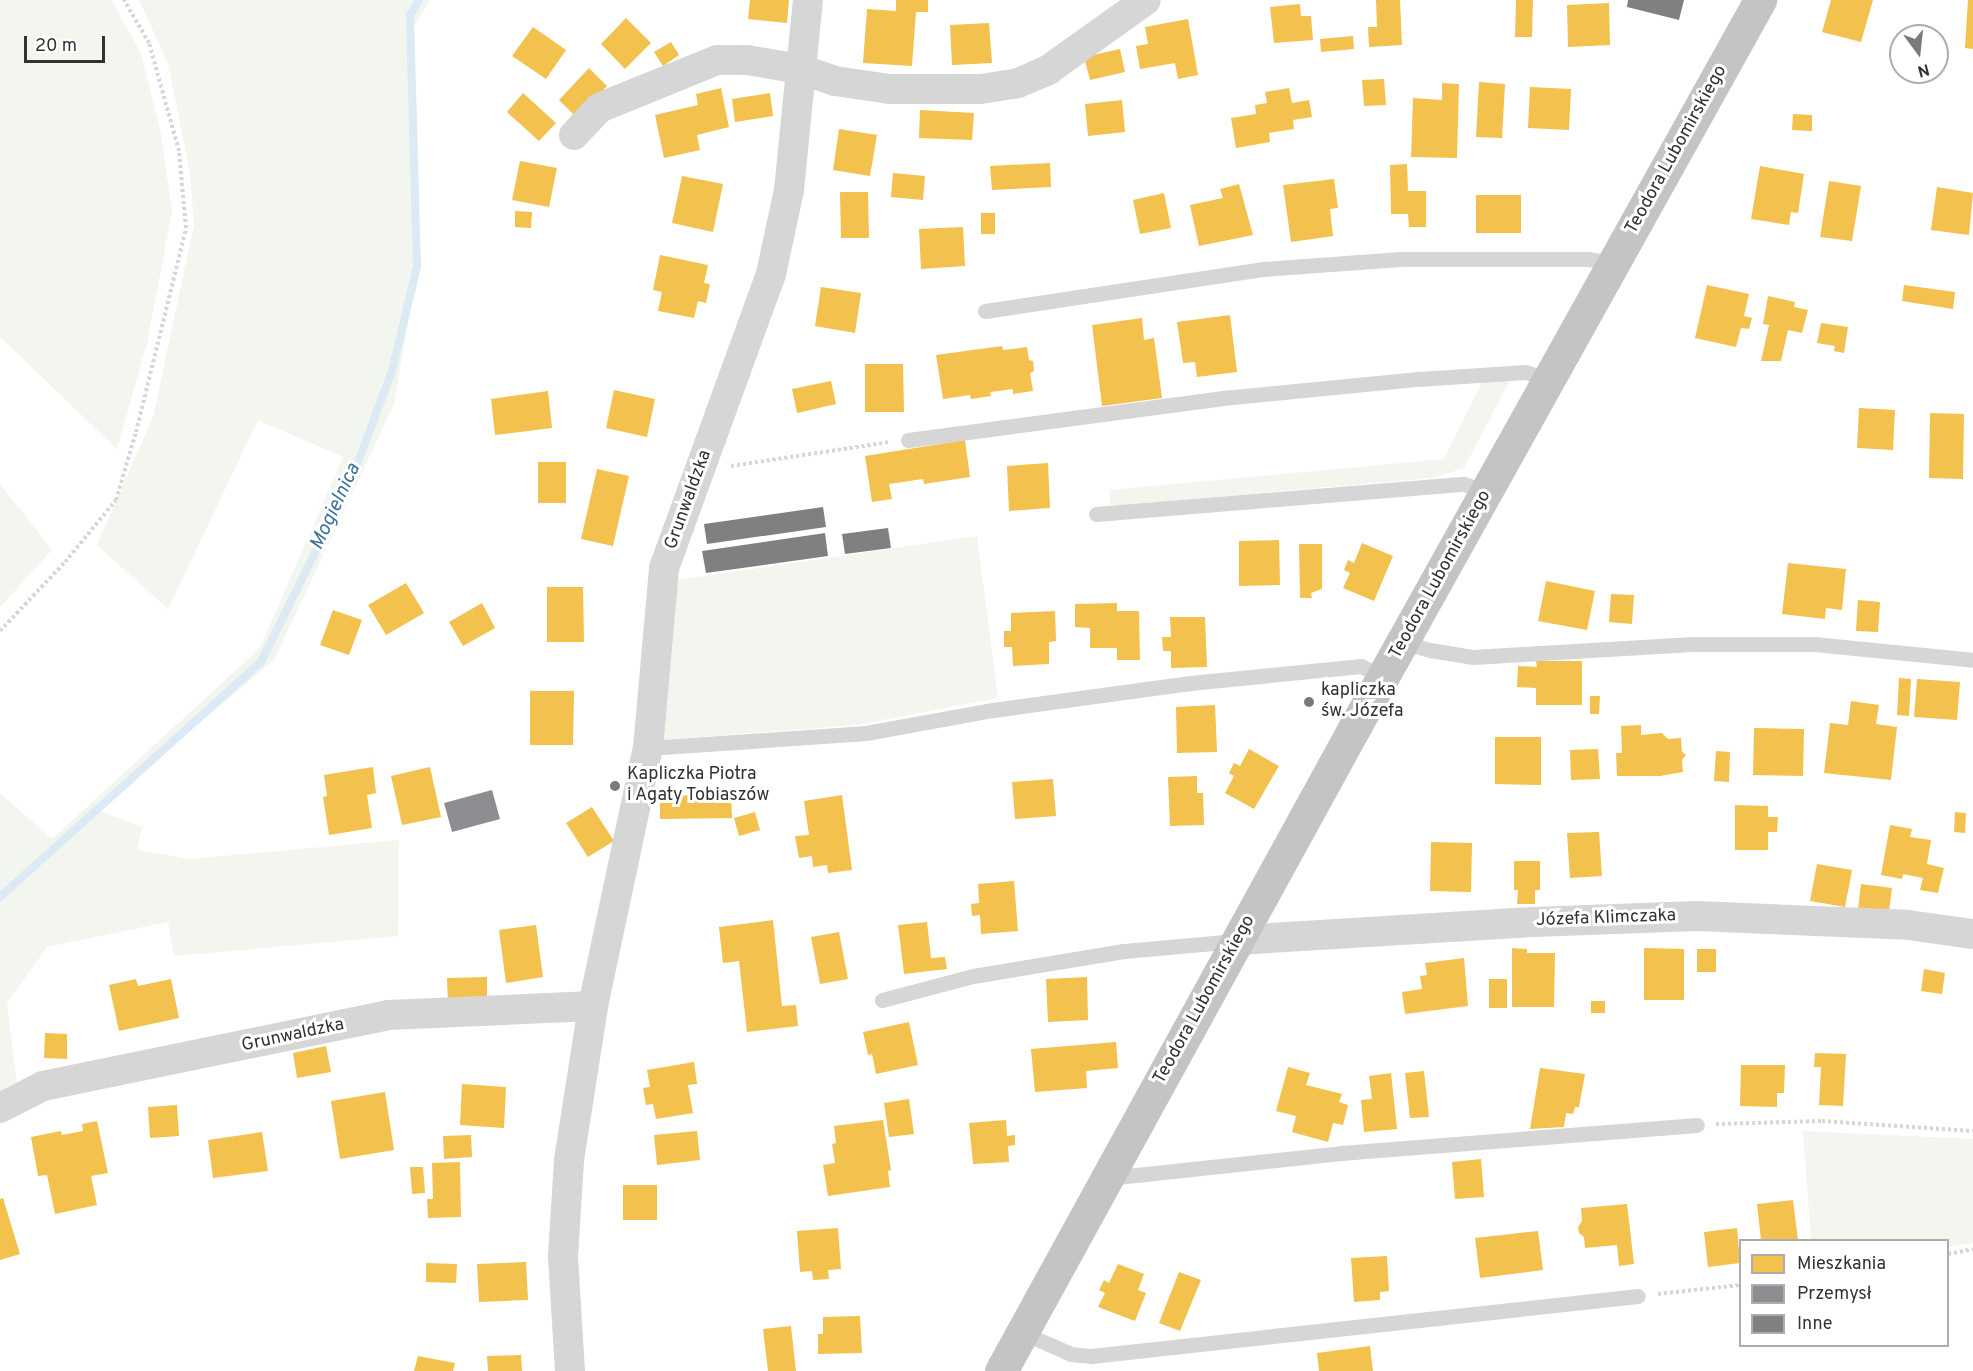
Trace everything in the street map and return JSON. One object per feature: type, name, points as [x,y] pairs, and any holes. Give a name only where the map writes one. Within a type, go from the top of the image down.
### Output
[{"type":"highway","name":"Teodora Lubomirskiego","points":[[1001,1371],[1383,677],[1760,0]]},
{"type":"street","name":"Grunwaldzka","points":[[570,1371],[563,1256],[569,1160],[593,1006],[648,748],[664,568],[771,274],[789,190],[808,0]]},
{"type":"street","points":[[574,135],[599,108],[717,60],[747,60],[800,69],[835,81],[889,89],[981,89],[1018,83],[1048,70],[1146,0]]},
{"type":"street","name":"Józefa Klimczaka","points":[[1238,940],[1533,922],[1697,916],[1908,925],[1973,934]]},
{"type":"street","name":"Grunwaldzka","points":[[0,1108],[43,1086],[388,1015],[593,1006]]},
{"type":"lane","points":[[985,311],[1264,269],[1401,259],[1588,259],[1613,263]]},
{"type":"lane","points":[[908,440],[1223,398],[1418,379],[1526,372],[1549,380]]},
{"type":"lane","points":[[1096,514],[1464,484],[1487,492]]},
{"type":"lane","points":[[1403,642],[1430,650],[1473,657],[1693,644],[1814,644],[1973,660]]},
{"type":"lane","points":[[648,748],[866,733],[993,710],[1190,683],[1361,666],[1383,677]]},
{"type":"lane","points":[[882,1000],[973,976],[1124,951],[1238,940]]},
{"type":"lane","points":[[1107,1178],[1341,1153],[1697,1125]]},
{"type":"lane","points":[[1021,1332],[1071,1354],[1091,1356],[1638,1296]]},
{"type":"path","points":[[0,631],[65,562],[116,500],[136,432],[186,228],[176,141],[149,43],[124,0]]},
{"type":"path","points":[[700,470],[908,440]]},
{"type":"path","points":[[1697,1125],[1822,1121],[1973,1131]]},
{"type":"path","points":[[1949,1254],[1973,1249]]},
{"type":"path","points":[[1638,1296],[1739,1286]]},
{"type":"shaded area","points":[[0,0],[111,0],[141,53],[161,133],[172,212],[147,343],[117,449],[0,337]]},
{"type":"shaded area","points":[[139,0],[430,0],[412,29],[419,257],[394,404],[274,660],[97,810],[142,827],[137,850],[190,859],[399,840],[398,936],[174,956],[168,922],[47,947],[7,1003],[17,1085],[0,1094],[0,793],[52,839],[260,648],[343,457],[258,420],[168,609],[97,545],[153,417],[194,225],[190,173],[168,64]]},
{"type":"shaded area","points":[[1496,377],[1509,382],[1464,468],[1432,478],[1110,506],[1110,490],[1444,459],[1483,380]]},
{"type":"shaded area","points":[[0,484],[52,550],[0,607]]},
{"type":"shaded area","points":[[977,536],[998,698],[856,725],[662,740],[677,580]]},
{"type":"shaded area","points":[[1803,1131],[1973,1139],[1973,1243],[1949,1247],[1949,1239],[1811,1239]]},
{"type":"building: Mieszkania","points":[[750,0],[789,0],[787,23],[748,19]]},
{"type":"building: Mieszkania","points":[[896,0],[928,0],[928,12],[916,12],[912,66],[863,63],[867,9],[896,11]]},
{"type":"building: Mieszkania","points":[[1376,0],[1400,0],[1402,45],[1369,47],[1368,27],[1377,27]]},
{"type":"building: Mieszkania","points":[[1516,0],[1533,0],[1532,37],[1515,37]]},
{"type":"building: Mieszkania","points":[[1831,0],[1873,0],[1861,42],[1822,32]]},
{"type":"building: Mieszkania","points":[[1968,0],[1973,0],[1973,49],[1965,48]]},
{"type":"building: Mieszkania","points":[[1609,3],[1610,45],[1568,47],[1567,5]]},
{"type":"building: Mieszkania","points":[[1300,4],[1301,16],[1311,16],[1313,40],[1274,43],[1270,7]]},
{"type":"building: Mieszkania","points":[[626,18],[651,43],[625,69],[601,44]]},
{"type":"building: Mieszkania","points":[[1188,19],[1198,75],[1178,79],[1175,63],[1140,69],[1136,46],[1148,44],[1145,27]]},
{"type":"building: Mieszkania","points":[[989,23],[992,63],[952,65],[950,25]]},
{"type":"building: Mieszkania","points":[[533,27],[566,50],[546,79],[512,56]]},
{"type":"building: Mieszkania","points":[[1353,36],[1354,49],[1321,52],[1320,39]]},
{"type":"building: Mieszkania","points":[[671,42],[679,55],[663,66],[654,52]]},
{"type":"building: Mieszkania","points":[[1120,49],[1125,72],[1090,80],[1084,57]]},
{"type":"building: Mieszkania","points":[[589,68],[607,86],[577,118],[559,100]]},
{"type":"building: Mieszkania","points":[[1384,79],[1386,105],[1364,106],[1362,80]]},
{"type":"building: Mieszkania","points":[[1479,82],[1505,84],[1502,138],[1476,137]]},
{"type":"building: Mieszkania","points":[[1442,83],[1459,84],[1457,158],[1411,157],[1413,98],[1442,100]]},
{"type":"building: Mieszkania","points":[[1530,87],[1571,89],[1569,130],[1528,128]]},
{"type":"building: Mieszkania","points":[[721,88],[729,127],[697,135],[700,150],[664,158],[655,115],[698,105],[696,94]]},
{"type":"building: Mieszkania","points":[[1289,88],[1292,103],[1309,100],[1312,117],[1293,120],[1294,129],[1269,133],[1270,142],[1236,148],[1231,118],[1256,114],[1255,105],[1267,103],[1265,92]]},
{"type":"building: Mieszkania","points":[[523,93],[556,123],[539,141],[507,112]]},
{"type":"building: Mieszkania","points":[[770,93],[773,116],[735,122],[732,99]]},
{"type":"building: Mieszkania","points":[[1122,100],[1125,132],[1088,136],[1085,104]]},
{"type":"building: Mieszkania","points":[[920,110],[974,113],[972,140],[919,138]]},
{"type":"building: Mieszkania","points":[[1793,114],[1812,115],[1812,131],[1792,130]]},
{"type":"building: Mieszkania","points":[[839,129],[877,135],[870,176],[833,170]]},
{"type":"building: Mieszkania","points":[[520,161],[557,168],[549,207],[512,200]]},
{"type":"building: Mieszkania","points":[[1050,163],[1051,187],[992,190],[990,166]]},
{"type":"building: Mieszkania","points":[[1407,164],[1408,191],[1426,191],[1426,227],[1409,227],[1408,214],[1391,214],[1390,165]]},
{"type":"building: Mieszkania","points":[[1760,166],[1804,174],[1798,213],[1791,212],[1789,225],[1751,219]]},
{"type":"building: Mieszkania","points":[[893,173],[925,176],[923,200],[891,197]]},
{"type":"building: Mieszkania","points":[[682,176],[723,184],[713,232],[672,223]]},
{"type":"building: Mieszkania","points":[[1334,179],[1338,208],[1330,209],[1333,236],[1291,242],[1283,185]]},
{"type":"building: Mieszkania","points":[[1829,181],[1861,186],[1852,241],[1820,237]]},
{"type":"building: Mieszkania","points":[[1239,184],[1253,235],[1199,246],[1190,205],[1223,198],[1220,189]]},
{"type":"building: Mieszkania","points":[[1937,187],[1973,193],[1969,235],[1931,230]]},
{"type":"building: Mieszkania","points":[[840,192],[868,192],[869,238],[841,238]]},
{"type":"building: Mieszkania","points":[[1164,193],[1171,228],[1140,234],[1133,200]]},
{"type":"building: Mieszkania","points":[[1476,195],[1521,195],[1521,233],[1476,233]]},
{"type":"building: Mieszkania","points":[[515,211],[532,212],[531,228],[515,227]]},
{"type":"building: Mieszkania","points":[[981,213],[995,213],[995,234],[981,234]]},
{"type":"building: Mieszkania","points":[[963,227],[965,266],[921,269],[919,229]]},
{"type":"building: Mieszkania","points":[[660,255],[708,265],[704,283],[710,284],[706,303],[698,301],[694,318],[658,311],[662,292],[653,290]]},
{"type":"building: Mieszkania","points":[[1707,285],[1749,294],[1744,316],[1752,318],[1749,329],[1741,328],[1736,347],[1695,338]]},
{"type":"building: Mieszkania","points":[[1904,285],[1955,292],[1953,309],[1902,301]]},
{"type":"building: Mieszkania","points":[[821,287],[861,293],[855,333],[815,326]]},
{"type":"building: Mieszkania","points":[[1768,296],[1795,302],[1794,307],[1808,310],[1802,333],[1788,330],[1781,361],[1761,361],[1769,325],[1763,324]]},
{"type":"building: Mieszkania","points":[[1230,315],[1237,372],[1197,377],[1195,362],[1183,363],[1177,322]]},
{"type":"building: Mieszkania","points":[[1142,318],[1144,340],[1154,338],[1162,398],[1102,406],[1092,325]]},
{"type":"building: Mieszkania","points":[[1821,323],[1848,327],[1844,353],[1834,351],[1835,346],[1817,343]]},
{"type":"building: Mieszkania","points":[[1002,346],[1003,350],[1027,347],[1029,360],[1033,361],[1034,371],[1030,373],[1033,391],[1013,394],[1013,389],[990,392],[991,396],[971,399],[970,395],[943,399],[936,355]]},
{"type":"building: Mieszkania","points":[[865,364],[903,364],[904,412],[865,412]]},
{"type":"building: Mieszkania","points":[[831,381],[836,404],[797,413],[792,389]]},
{"type":"building: Mieszkania","points":[[614,390],[655,399],[647,437],[606,428]]},
{"type":"building: Mieszkania","points":[[548,391],[552,428],[495,435],[491,399]]},
{"type":"building: Mieszkania","points":[[1859,408],[1895,410],[1893,450],[1857,448]]},
{"type":"building: Mieszkania","points":[[1930,413],[1964,414],[1963,479],[1929,478]]},
{"type":"building: Mieszkania","points":[[965,440],[970,477],[924,484],[923,479],[889,484],[892,499],[872,502],[865,456]]},
{"type":"building: Mieszkania","points":[[538,462],[566,462],[566,503],[538,503]]},
{"type":"building: Mieszkania","points":[[1048,463],[1050,508],[1009,511],[1007,466]]},
{"type":"building: Mieszkania","points":[[597,469],[629,476],[613,546],[581,539]]},
{"type":"building: Mieszkania","points":[[1279,540],[1280,585],[1239,586],[1239,541]]},
{"type":"building: Mieszkania","points":[[1362,543],[1393,556],[1374,601],[1343,588],[1350,573],[1344,570],[1348,560],[1354,563]]},
{"type":"building: Mieszkania","points":[[1299,544],[1322,544],[1322,589],[1311,593],[1312,598],[1300,598]]},
{"type":"building: Mieszkania","points":[[1788,563],[1846,569],[1842,610],[1826,608],[1825,619],[1782,614]]},
{"type":"building: Mieszkania","points":[[1546,581],[1595,591],[1587,630],[1538,621]]},
{"type":"building: Mieszkania","points":[[406,583],[424,613],[386,635],[368,605]]},
{"type":"building: Mieszkania","points":[[547,587],[583,587],[584,642],[547,642]]},
{"type":"building: Mieszkania","points":[[1611,594],[1634,595],[1632,624],[1609,622]]},
{"type":"building: Mieszkania","points":[[1858,600],[1880,602],[1878,632],[1856,631]]},
{"type":"building: Mieszkania","points":[[482,603],[495,628],[463,646],[449,622]]},
{"type":"building: Mieszkania","points":[[1117,603],[1117,611],[1139,611],[1140,660],[1117,660],[1117,648],[1090,648],[1090,628],[1075,627],[1075,604]]},
{"type":"building: Mieszkania","points":[[333,610],[362,620],[349,655],[320,645]]},
{"type":"building: Mieszkania","points":[[1055,611],[1056,641],[1049,642],[1049,664],[1013,666],[1012,647],[1004,647],[1004,631],[1011,631],[1011,613]]},
{"type":"building: Mieszkania","points":[[1170,617],[1205,617],[1207,667],[1171,668],[1171,651],[1163,651],[1162,637],[1171,637]]},
{"type":"building: Mieszkania","points":[[1536,661],[1582,661],[1582,705],[1536,705],[1536,688],[1517,687],[1518,666],[1537,667]]},
{"type":"building: Mieszkania","points":[[1899,678],[1911,679],[1909,716],[1897,715]]},
{"type":"building: Mieszkania","points":[[1917,679],[1960,682],[1957,720],[1914,717]]},
{"type":"building: Mieszkania","points":[[530,691],[574,691],[573,745],[530,745]]},
{"type":"building: Mieszkania","points":[[1590,696],[1600,696],[1599,714],[1590,714]]},
{"type":"building: Mieszkania","points":[[1851,701],[1879,705],[1876,724],[1897,727],[1891,780],[1824,773],[1830,723],[1848,725]]},
{"type":"building: Mieszkania","points":[[1215,705],[1217,752],[1177,753],[1176,707]]},
{"type":"building: Mieszkania","points":[[1641,725],[1641,735],[1662,733],[1668,739],[1681,738],[1682,752],[1686,755],[1682,760],[1683,772],[1660,776],[1617,776],[1616,753],[1622,753],[1621,726]]},
{"type":"building: Mieszkania","points":[[1754,728],[1804,729],[1803,776],[1753,775]]},
{"type":"building: Mieszkania","points":[[1495,737],[1541,737],[1541,785],[1495,784]]},
{"type":"building: Mieszkania","points":[[1249,749],[1279,766],[1254,809],[1225,793],[1234,776],[1229,773],[1234,763],[1240,766]]},
{"type":"building: Mieszkania","points":[[1598,749],[1600,779],[1571,780],[1570,750]]},
{"type":"building: Mieszkania","points":[[1716,751],[1730,752],[1729,782],[1714,781]]},
{"type":"building: Mieszkania","points":[[373,767],[376,793],[367,795],[372,828],[329,835],[323,797],[327,796],[324,775]]},
{"type":"building: Mieszkania","points":[[430,767],[441,817],[402,825],[391,776]]},
{"type":"building: Mieszkania","points":[[1197,776],[1197,793],[1203,793],[1204,825],[1170,826],[1168,777]]},
{"type":"building: Mieszkania","points":[[1053,779],[1056,816],[1015,819],[1012,782]]},
{"type":"building: Mieszkania","points":[[731,794],[732,818],[660,819],[660,796]]},
{"type":"building: Mieszkania","points":[[842,795],[852,870],[828,873],[827,865],[813,867],[812,856],[799,858],[795,836],[809,835],[804,801]]},
{"type":"building: Mieszkania","points":[[1735,805],[1768,806],[1768,817],[1778,817],[1777,832],[1768,832],[1768,850],[1735,850]]},
{"type":"building: Mieszkania","points":[[592,807],[614,841],[588,857],[566,823]]},
{"type":"building: Mieszkania","points":[[755,812],[760,830],[739,836],[734,818]]},
{"type":"building: Mieszkania","points":[[1955,812],[1966,813],[1965,833],[1954,832]]},
{"type":"building: Mieszkania","points":[[1890,825],[1912,829],[1910,837],[1931,840],[1927,864],[1944,868],[1938,893],[1920,890],[1923,878],[1903,874],[1902,879],[1881,875]]},
{"type":"building: Mieszkania","points":[[1599,832],[1602,876],[1570,878],[1567,833]]},
{"type":"building: Mieszkania","points":[[1431,842],[1472,843],[1471,892],[1430,891]]},
{"type":"building: Mieszkania","points":[[1514,861],[1540,861],[1540,890],[1535,890],[1535,904],[1517,904],[1518,890],[1514,890]]},
{"type":"building: Mieszkania","points":[[1817,864],[1852,870],[1845,907],[1810,901]]},
{"type":"building: Mieszkania","points":[[1014,881],[1018,931],[981,934],[980,915],[972,916],[971,904],[979,903],[978,884]]},
{"type":"building: Mieszkania","points":[[1861,884],[1892,888],[1889,912],[1858,909]]},
{"type":"building: Mieszkania","points":[[773,920],[782,1006],[796,1005],[798,1026],[747,1032],[739,961],[723,963],[719,927]]},
{"type":"building: Mieszkania","points":[[927,922],[931,958],[945,957],[947,969],[904,974],[898,925]]},
{"type":"building: Mieszkania","points":[[536,925],[543,977],[506,983],[499,930]]},
{"type":"building: Mieszkania","points":[[839,932],[848,979],[820,984],[811,937]]},
{"type":"building: Mieszkania","points":[[1512,948],[1527,949],[1527,953],[1555,953],[1554,1007],[1512,1007]]},
{"type":"building: Mieszkania","points":[[1644,948],[1684,949],[1684,1000],[1644,1000]]},
{"type":"building: Mieszkania","points":[[1697,949],[1716,949],[1716,972],[1697,972]]},
{"type":"building: Mieszkania","points":[[1464,958],[1468,1006],[1405,1014],[1402,992],[1422,989],[1420,976],[1427,975],[1425,963]]},
{"type":"building: Mieszkania","points":[[1924,969],[1945,973],[1942,994],[1921,991]]},
{"type":"building: Mieszkania","points":[[487,977],[487,1002],[448,1003],[447,978]]},
{"type":"building: Mieszkania","points":[[1087,977],[1088,1020],[1048,1022],[1046,979]]},
{"type":"building: Mieszkania","points":[[136,979],[138,986],[171,979],[179,1018],[119,1031],[109,985]]},
{"type":"building: Mieszkania","points":[[1489,979],[1507,979],[1507,1008],[1489,1008]]},
{"type":"building: Mieszkania","points":[[1591,1001],[1605,1001],[1605,1013],[1591,1013]]},
{"type":"building: Mieszkania","points":[[909,1022],[918,1065],[876,1074],[872,1054],[868,1055],[863,1032]]},
{"type":"building: Mieszkania","points":[[45,1033],[67,1034],[67,1059],[44,1058]]},
{"type":"building: Mieszkania","points":[[1116,1042],[1118,1068],[1086,1071],[1087,1088],[1035,1092],[1031,1049]]},
{"type":"building: Mieszkania","points":[[326,1046],[331,1072],[297,1078],[293,1053]]},
{"type":"building: Mieszkania","points":[[1815,1053],[1846,1054],[1843,1106],[1819,1105],[1821,1067],[1814,1067]]},
{"type":"building: Mieszkania","points":[[694,1062],[697,1084],[688,1085],[693,1113],[656,1119],[653,1104],[646,1105],[643,1088],[650,1087],[647,1070]]},
{"type":"building: Mieszkania","points":[[1741,1065],[1785,1065],[1784,1093],[1777,1093],[1777,1107],[1740,1106]]},
{"type":"building: Mieszkania","points":[[1288,1067],[1310,1073],[1306,1085],[1342,1094],[1339,1102],[1348,1105],[1343,1125],[1333,1123],[1328,1142],[1292,1132],[1296,1116],[1276,1111]]},
{"type":"building: Mieszkania","points":[[1540,1068],[1585,1074],[1579,1107],[1575,1107],[1573,1114],[1566,1113],[1564,1127],[1530,1129]]},
{"type":"building: Mieszkania","points":[[1424,1071],[1429,1117],[1410,1118],[1405,1073]]},
{"type":"building: Mieszkania","points":[[1391,1073],[1397,1129],[1364,1132],[1361,1100],[1372,1099],[1369,1076]]},
{"type":"building: Mieszkania","points":[[462,1084],[506,1087],[504,1128],[460,1125]]},
{"type":"building: Mieszkania","points":[[385,1092],[394,1150],[340,1159],[331,1101]]},
{"type":"building: Mieszkania","points":[[909,1099],[914,1134],[889,1137],[884,1103]]},
{"type":"building: Mieszkania","points":[[177,1105],[179,1136],[150,1138],[148,1107]]},
{"type":"building: Mieszkania","points":[[883,1120],[891,1170],[888,1171],[890,1187],[828,1196],[823,1165],[835,1163],[832,1144],[836,1143],[834,1126]]},
{"type":"building: Mieszkania","points":[[1006,1120],[1007,1136],[1015,1135],[1015,1145],[1008,1146],[1009,1162],[973,1164],[969,1123]]},
{"type":"building: Mieszkania","points":[[97,1121],[108,1173],[91,1176],[97,1205],[55,1214],[47,1175],[38,1176],[31,1137],[61,1131],[62,1135],[83,1131],[82,1124]]},
{"type":"building: Mieszkania","points":[[697,1131],[700,1160],[657,1165],[654,1135]]},
{"type":"building: Mieszkania","points":[[262,1132],[268,1171],[213,1178],[208,1140]]},
{"type":"building: Mieszkania","points":[[471,1135],[472,1157],[444,1159],[443,1136]]},
{"type":"building: Mieszkania","points":[[1481,1159],[1484,1197],[1455,1199],[1452,1162]]},
{"type":"building: Mieszkania","points":[[460,1162],[461,1217],[428,1218],[427,1199],[433,1199],[432,1163]]},
{"type":"building: Mieszkania","points":[[410,1167],[423,1167],[425,1193],[412,1194]]},
{"type":"building: Mieszkania","points":[[623,1185],[657,1185],[657,1220],[623,1220]]},
{"type":"building: Mieszkania","points":[[3,1198],[20,1254],[0,1260],[0,1199]]},
{"type":"building: Mieszkania","points":[[1793,1200],[1798,1239],[1761,1239],[1757,1204]]},
{"type":"building: Mieszkania","points":[[1627,1204],[1634,1264],[1619,1266],[1617,1245],[1585,1248],[1584,1237],[1579,1233],[1578,1227],[1582,1221],[1581,1208]]},
{"type":"building: Mieszkania","points":[[838,1228],[841,1269],[828,1270],[829,1279],[813,1280],[812,1271],[800,1272],[797,1231]]},
{"type":"building: Mieszkania","points":[[1737,1228],[1739,1263],[1708,1267],[1704,1232]]},
{"type":"building: Mieszkania","points":[[1538,1231],[1543,1270],[1480,1278],[1475,1238]]},
{"type":"building: Mieszkania","points":[[1387,1256],[1389,1291],[1380,1292],[1380,1300],[1354,1302],[1351,1258]]},
{"type":"building: Mieszkania","points":[[526,1262],[528,1300],[479,1302],[477,1264]]},
{"type":"building: Mieszkania","points":[[426,1263],[457,1264],[456,1283],[426,1282]]},
{"type":"building: Mieszkania","points":[[1118,1264],[1144,1274],[1138,1290],[1146,1293],[1135,1321],[1098,1307],[1105,1293],[1099,1290],[1104,1280],[1109,1283]]},
{"type":"building: Mieszkania","points":[[1179,1272],[1201,1280],[1180,1331],[1159,1323]]},
{"type":"building: Mieszkania","points":[[860,1316],[862,1353],[818,1354],[818,1334],[823,1334],[823,1317]]},
{"type":"building: Mieszkania","points":[[791,1326],[796,1371],[768,1371],[763,1329]]},
{"type":"building: Mieszkania","points":[[1370,1346],[1373,1371],[1319,1371],[1317,1353]]},
{"type":"building: Mieszkania","points":[[521,1355],[522,1371],[488,1371],[487,1356]]},
{"type":"building: Mieszkania","points":[[418,1356],[455,1363],[453,1371],[414,1371]]},
{"type":"building: Przemysł","points":[[492,790],[500,819],[452,832],[444,803]]},
{"type":"building: Inne","points":[[1628,0],[1684,0],[1679,20],[1627,7]]},
{"type":"building: Inne","points":[[823,507],[826,527],[707,544],[704,524]]},
{"type":"building: Inne","points":[[888,528],[891,548],[845,554],[842,534]]},
{"type":"building: Inne","points":[[825,533],[828,556],[706,573],[702,551]]},
{"type":"waterway","name":"Mogielnica","points":[[0,897],[261,662],[352,478],[392,371],[417,267],[410,15],[419,0]]},
{"type":"place","name":"kapliczka św. Józefa","points":[[1309,702]]},
{"type":"place","name":"Kapliczka Piotra i Agaty Tobiaszów","points":[[615,786]]}]
